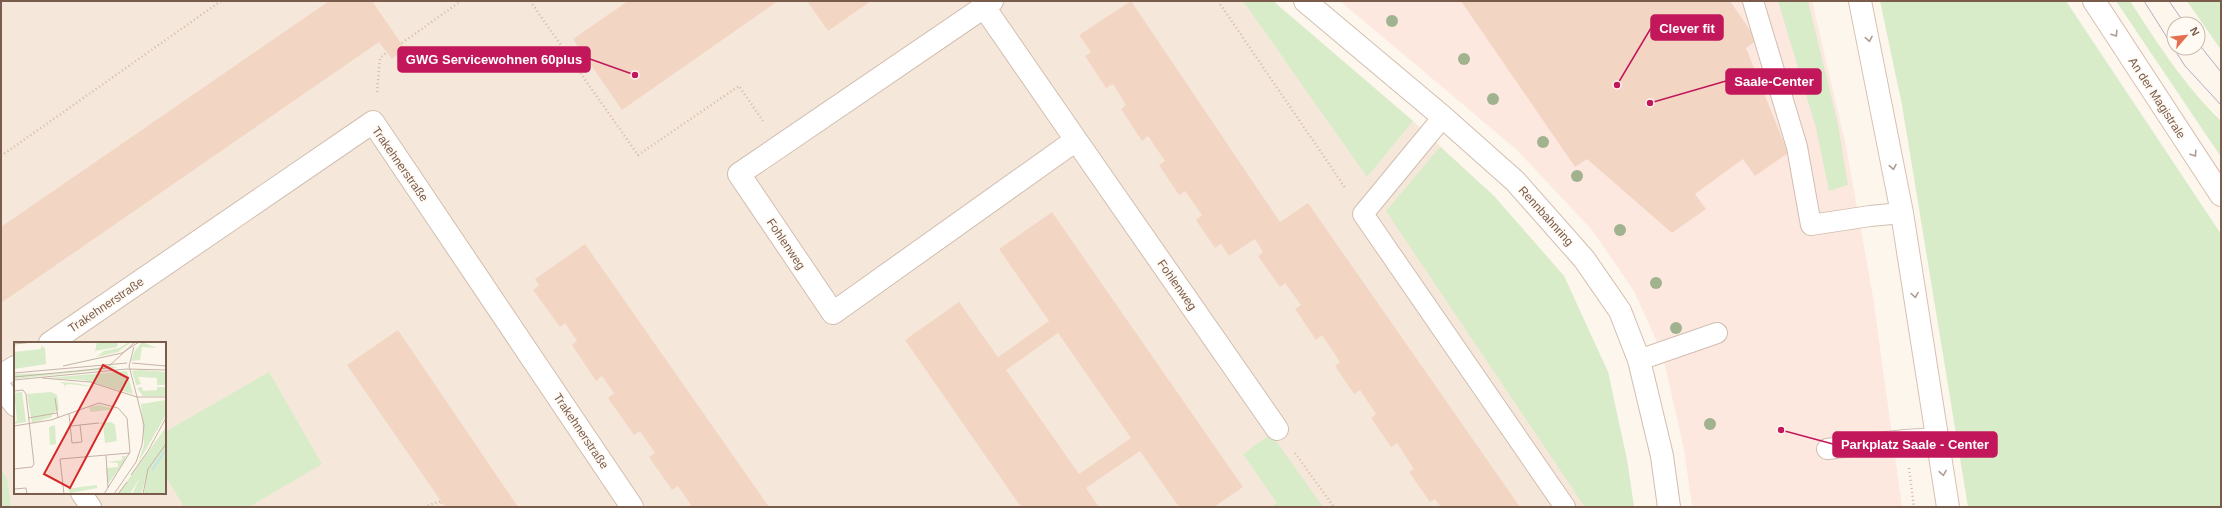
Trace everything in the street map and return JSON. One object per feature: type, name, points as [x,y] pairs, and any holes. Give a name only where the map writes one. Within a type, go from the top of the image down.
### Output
[{"type":"street","name":"Rennbahnring","points":[[1305,1],[1443,117],[1515,181],[1584,259],[1620,311],[1640,360],[1662,456],[1669,507]]},
{"type":"street","points":[[1860,1],[1902,213],[1948,507]]},
{"type":"street","name":"An der Magistrale","points":[[2094,1],[2221,195]]},
{"type":"street","name":"Fohlenweg","points":[[1076,140],[833,313],[739,174],[988,4],[1076,140],[1277,429]]},
{"type":"street","name":"Trakehnerstraße","points":[[51,342],[373,122],[632,507]]},
{"type":"street","points":[[1,376],[14,368]]},
{"type":"lane","points":[[1753,1],[1796,147],[1811,225],[1870,216],[1902,213]]},
{"type":"lane","points":[[1443,117],[1363,214],[1564,507]]},
{"type":"lane","points":[[1640,360],[1717,333]]},
{"type":"lane","points":[[1,388],[14,405]]},
{"type":"lane","points":[[1827,449],[1904,440],[1937,438]]},
{"type":"lane","points":[[81,494],[91,507]]},
{"type":"path","points":[[1,156],[221,1]]},
{"type":"path","points":[[402,43],[461,1]]},
{"type":"path","points":[[530,1],[638,155],[738,86],[780,145]]},
{"type":"path","points":[[1218,1],[1363,214]]},
{"type":"path","points":[[380,58],[387,52]]},
{"type":"path","points":[[1277,429],[1334,507]]},
{"type":"path","points":[[1904,440],[1914,507]]},
{"type":"path","points":[[424,507],[441,501],[440,507]]},
{"type":"shaded area","points":[[1,1],[1273,1],[1413,121],[1494,196],[1564,276],[1608,372],[1627,460],[1634,507],[1,507]]},
{"type":"shaded area","points":[[1340,1],[1812,1],[1846,146],[1873,297],[1902,507],[1692,507],[1684,449],[1662,353],[1634,291],[1592,230],[1517,150]]},
{"type":"green space","points":[[1243,1],[1273,1],[1413,121],[1367,177]]},
{"type":"green space","points":[[1778,1],[1808,1],[1838,124],[1848,185],[1829,191],[1816,128]]},
{"type":"green space","points":[[1880,1],[2066,1],[2221,234],[2221,507],[1968,507],[1902,105]]},
{"type":"green space","points":[[2116,1],[2130,1],[2183,79],[2221,121],[2221,157]]},
{"type":"green space","points":[[2187,1],[2221,1],[2221,50],[2206,28],[2206,16],[2197,16]]},
{"type":"green space","points":[[1440,147],[1494,196],[1564,276],[1608,372],[1627,460],[1634,507],[1585,507],[1386,211]]},
{"type":"green space","points":[[269,372],[322,464],[249,507],[184,507],[166,477],[166,431]]},
{"type":"green space","points":[[1271,434],[1323,507],[1271,507],[1277,503],[1243,454]]},
{"type":"green space","points":[[1,469],[7,478],[11,507],[1,507]]},
{"type":"building","points":[[329,1],[372,1],[405,49],[392,59],[379,42],[1,303],[1,227]]},
{"type":"building","points":[[628,1],[778,1],[622,110],[573,39]]},
{"type":"building","points":[[807,1],[871,1],[828,31]]},
{"type":"building","points":[[1131,1],[1280,222],[1308,203],[1520,507],[1441,507],[1435,499],[1430,502],[1409,472],[1414,469],[1397,443],[1391,447],[1371,418],[1376,414],[1360,390],[1354,394],[1335,366],[1340,362],[1322,335],[1316,340],[1295,309],[1301,305],[1285,283],[1280,287],[1258,256],[1263,252],[1255,239],[1229,256],[1221,244],[1215,248],[1196,220],[1202,215],[1185,191],[1179,195],[1159,165],[1165,161],[1148,136],[1142,141],[1121,109],[1126,105],[1113,84],[1106,88],[1085,56],[1091,52],[1079,35]]},
{"type":"building","points":[[1461,1],[1730,1],[1757,40],[1746,48],[1788,153],[1755,176],[1743,159],[1695,194],[1706,209],[1672,233],[1587,159],[1575,167]]},
{"type":"building","points":[[1052,212],[1243,487],[1214,507],[1179,507],[1140,451],[1086,488],[1099,507],[1021,507],[905,340],[959,302],[998,357],[1049,321],[999,249]],"holes":[[[1058,333],[1131,438],[1079,474],[1006,370]]]},
{"type":"building","points":[[585,244],[769,507],[688,507],[691,505],[678,486],[672,490],[649,457],[655,453],[640,431],[634,435],[608,398],[614,393],[602,376],[596,381],[572,345],[577,341],[565,323],[560,327],[533,290],[539,285],[535,279]]},
{"type":"building","points":[[398,330],[518,507],[445,507],[347,365]]},
{"type":"tram line","points":[[2144,1],[2185,66],[2221,105]]},
{"type":"tram line","points":[[2169,1],[2179,16]]},
{"type":"tram line","points":[[2206,53],[2221,72]]},
{"type":"place","name":"GWG Servicewohnen 60plus","points":[[635,75]]},
{"type":"place","name":"Clever fit","points":[[1617,85]]},
{"type":"place","name":"Saale-Center","points":[[1650,103]]},
{"type":"place","name":"Parkplatz Saale - Center","points":[[1781,430]]}]
